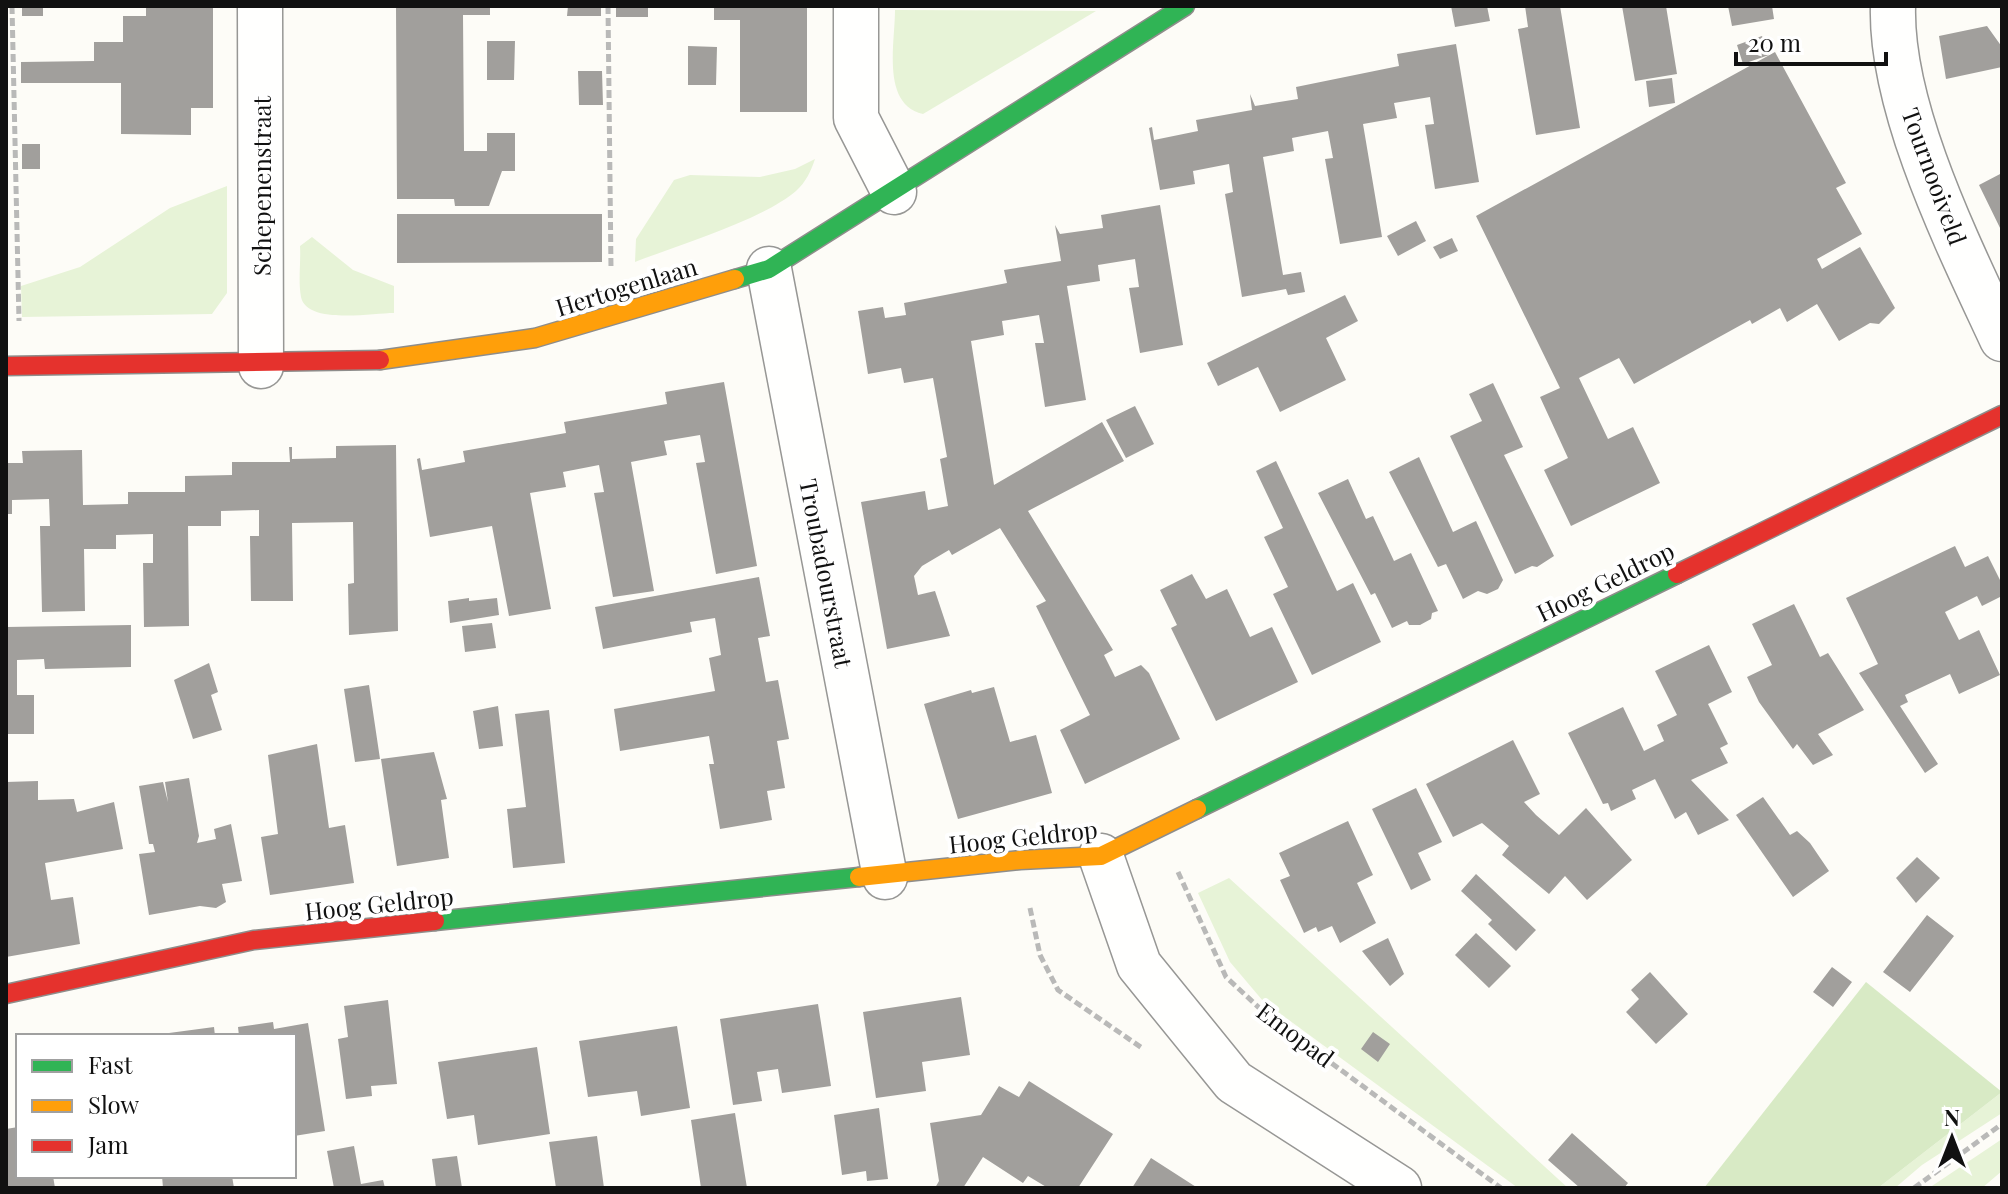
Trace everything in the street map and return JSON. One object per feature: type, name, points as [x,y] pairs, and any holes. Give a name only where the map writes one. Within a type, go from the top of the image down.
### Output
[{"type":"street","name":"Schepenenstraat","points":[[260,6],[261,366]]},
{"type":"street","points":[[856,6],[856,118],[894,192]]},
{"type":"street","name":"Hertogenlaan","points":[[13,366],[261,366],[427,356],[535,338],[769,269],[1185,6]]},
{"type":"street","name":"Tournooiveld","points":[[1893,6],[1892,26],[1913,130],[1961,249],[2002,339]]},
{"type":"street","name":"Troubadourstraat","points":[[769,269],[885,877]]},
{"type":"street","name":"Hoog Geldrop","points":[[6,994],[254,940],[885,877],[1020,860],[1101,856],[2002,415]]},
{"type":"street","points":[[1101,856],[1139,965],[1234,1082],[1399,1188]]},
{"type":"path","points":[[12,6],[13,366]]},
{"type":"path","points":[[608,6],[612,317]]},
{"type":"path","name":"Emopad","points":[[1161,824],[1226,977],[1269,1017],[1501,1188]]},
{"type":"path","points":[[1914,1188],[2002,1124]]},
{"type":"green space","points":[[895,10],[1096,11],[923,114],[910,108],[896,86],[893,71]]},
{"type":"green space","points":[[815,159],[803,184],[781,202],[742,222],[635,262],[636,239],[674,180],[690,175],[760,177],[795,169]]},
{"type":"green space","points":[[227,186],[227,293],[212,314],[22,317],[21,286],[80,267],[170,208]]},
{"type":"green space","points":[[312,237],[353,270],[394,286],[394,313],[342,316],[315,311],[306,306],[300,291],[300,246]]},
{"type":"green space","points":[[1229,878],[1568,1188],[1518,1188],[1263,1001],[1230,962],[1198,893]]},
{"type":"green space","points":[[1866,982],[2002,1092],[1878,1188],[1704,1188]]},
{"type":"green space","points":[[2002,1092],[2002,1113],[1922,1165],[1895,1188],[1878,1188]]},
{"type":"green space","points":[[2002,1139],[2002,1171],[1982,1188],[1929,1188]]},
{"type":"building","points":[[22,6],[43,6],[43,16],[22,16]]},
{"type":"building","points":[[146,6],[213,6],[213,108],[191,108],[191,135],[121,134],[121,83],[21,83],[21,62],[94,61],[94,42],[123,42],[123,16],[146,16]]},
{"type":"building","points":[[396,6],[490,6],[490,15],[463,15],[464,151],[487,151],[487,133],[515,133],[515,171],[502,171],[489,206],[455,206],[454,199],[397,199]]},
{"type":"building","points":[[568,6],[601,6],[601,16],[567,16]]},
{"type":"building","points":[[616,6],[648,6],[648,17],[616,17]]},
{"type":"building","points":[[714,6],[807,6],[807,112],[740,112],[740,20],[714,20]]},
{"type":"building","points":[[1451,6],[1487,6],[1490,21],[1455,27]]},
{"type":"building","points":[[1525,6],[1560,6],[1580,128],[1536,135],[1518,29],[1528,27]]},
{"type":"building","points":[[1622,6],[1666,6],[1677,74],[1635,81]]},
{"type":"building","points":[[1728,6],[1772,6],[1774,19],[1732,26]]},
{"type":"building","points":[[1987,26],[2002,47],[2002,67],[1946,79],[1939,36]]},
{"type":"building","points":[[1762,36],[1769,55],[1743,64],[1737,45]]},
{"type":"building","points":[[487,41],[515,41],[514,80],[487,80]]},
{"type":"building","points":[[1456,44],[1479,182],[1435,189],[1425,125],[1434,124],[1430,97],[1394,103],[1397,118],[1363,124],[1382,237],[1340,244],[1325,159],[1333,158],[1328,131],[1292,138],[1294,151],[1263,157],[1283,275],[1301,272],[1305,292],[1288,295],[1286,289],[1242,297],[1225,194],[1233,192],[1229,164],[1193,171],[1195,184],[1160,190],[1149,128],[1152,127],[1154,140],[1198,131],[1196,120],[1252,110],[1250,94],[1255,106],[1298,99],[1296,87],[1399,66],[1397,54]]},
{"type":"building","points":[[688,46],[717,47],[716,85],[688,85]]},
{"type":"building","points":[[1775,52],[1846,183],[1836,188],[1862,234],[1817,259],[1822,269],[1860,247],[1895,308],[1879,324],[1870,323],[1839,341],[1817,304],[1787,322],[1780,308],[1752,324],[1750,320],[1634,384],[1619,358],[1579,378],[1608,439],[1633,427],[1660,483],[1571,526],[1544,470],[1568,458],[1540,397],[1560,388],[1476,216]]},
{"type":"building","points":[[578,71],[602,71],[603,105],[579,105]]},
{"type":"building","points":[[1672,78],[1675,103],[1649,107],[1646,81]]},
{"type":"building","points":[[22,144],[40,144],[40,169],[22,169]]},
{"type":"building","points":[[2002,173],[2002,232],[1979,185]]},
{"type":"building","points":[[1160,205],[1183,345],[1140,353],[1129,288],[1139,287],[1135,259],[1098,265],[1100,281],[1067,286],[1086,400],[1045,407],[1035,343],[1044,343],[1039,315],[1002,321],[1004,335],[971,341],[994,485],[1102,422],[1124,461],[1028,511],[1113,650],[1104,655],[1115,677],[1141,665],[1149,673],[1180,739],[1085,784],[1060,730],[1090,715],[1036,606],[1046,601],[1000,528],[952,555],[949,550],[922,566],[914,576],[918,595],[935,591],[950,636],[887,649],[861,502],[925,491],[928,510],[948,506],[940,459],[947,457],[933,378],[904,383],[901,368],[868,374],[858,311],[883,307],[885,318],[906,315],[904,303],[1007,283],[1004,270],[1061,261],[1055,225],[1060,234],[1103,228],[1101,215]]},
{"type":"building","points":[[397,214],[602,214],[602,262],[397,263]]},
{"type":"building","points":[[1416,221],[1426,241],[1398,256],[1387,236]]},
{"type":"building","points":[[1452,238],[1458,251],[1440,259],[1433,247]]},
{"type":"building","points":[[1345,295],[1358,321],[1326,338],[1346,380],[1280,412],[1258,367],[1218,386],[1207,363]]},
{"type":"building","points":[[724,382],[757,566],[716,574],[696,463],[705,462],[700,435],[664,441],[667,455],[631,462],[654,591],[613,597],[594,493],[604,492],[599,465],[563,472],[566,487],[530,493],[551,609],[509,616],[492,526],[430,537],[417,459],[420,458],[422,470],[465,462],[463,451],[566,433],[564,422],[667,404],[665,392]]},
{"type":"building","points":[[1493,383],[1523,447],[1504,455],[1554,556],[1537,567],[1532,566],[1515,574],[1450,436],[1482,421],[1469,394]]},
{"type":"building","points":[[1135,406],[1154,444],[1126,458],[1106,420]]},
{"type":"building","points":[[396,445],[398,631],[349,635],[348,584],[354,583],[353,522],[292,523],[293,601],[251,601],[250,536],[259,536],[259,510],[221,511],[221,526],[188,526],[189,626],[144,627],[143,563],[153,563],[153,534],[116,535],[116,549],[84,549],[85,611],[42,612],[40,526],[50,526],[49,499],[12,500],[12,514],[6,514],[6,463],[23,463],[22,451],[82,450],[83,505],[128,504],[128,492],[185,492],[185,476],[232,475],[232,462],[290,462],[289,447],[292,447],[292,459],[336,458],[336,446]]},
{"type":"building","points":[[1419,457],[1453,532],[1476,521],[1503,580],[1498,589],[1487,594],[1478,591],[1463,599],[1446,564],[1438,567],[1389,472]]},
{"type":"building","points":[[1276,461],[1337,591],[1353,583],[1381,642],[1312,675],[1273,594],[1288,587],[1264,537],[1283,528],[1256,471]]},
{"type":"building","points":[[1348,479],[1366,519],[1373,516],[1394,561],[1411,553],[1438,611],[1420,625],[1409,625],[1407,621],[1392,628],[1375,593],[1371,595],[1318,493]]},
{"type":"building","points":[[1955,546],[1965,567],[1988,556],[2002,584],[2002,596],[1982,606],[1977,596],[1945,612],[1959,640],[1979,630],[2000,675],[1959,694],[1950,674],[1905,695],[1908,702],[1900,706],[1938,764],[1925,773],[1859,673],[1878,664],[1846,598]]},
{"type":"building","points":[[1192,574],[1206,599],[1227,589],[1250,637],[1272,627],[1298,682],[1216,721],[1171,628],[1177,625],[1160,590]]},
{"type":"building","points":[[759,577],[770,636],[758,638],[766,682],[778,680],[789,739],[777,741],[785,788],[767,791],[772,820],[720,829],[709,764],[714,764],[709,736],[620,751],[614,709],[715,691],[709,658],[721,655],[715,618],[690,622],[692,632],[603,649],[595,607]]},
{"type":"building","points":[[469,598],[469,601],[497,598],[499,615],[450,623],[448,601]]},
{"type":"building","points":[[1794,604],[1820,657],[1828,653],[1864,710],[1818,734],[1833,755],[1813,765],[1797,744],[1793,749],[1759,702],[1747,677],[1772,665],[1752,624]]},
{"type":"building","points":[[492,623],[496,648],[465,652],[462,626]]},
{"type":"building","points":[[131,625],[131,667],[45,669],[44,659],[17,660],[17,695],[34,695],[34,734],[6,734],[6,627]]},
{"type":"building","points":[[1709,645],[1732,692],[1708,704],[1728,744],[1720,748],[1728,763],[1691,780],[1729,820],[1698,835],[1686,812],[1675,819],[1655,779],[1632,790],[1636,799],[1611,811],[1608,803],[1603,804],[1568,733],[1623,707],[1644,751],[1664,741],[1657,725],[1677,715],[1655,671]]},
{"type":"building","points":[[209,663],[218,692],[211,695],[222,730],[193,739],[174,680]]},
{"type":"building","points":[[369,685],[380,759],[355,762],[344,689]]},
{"type":"building","points":[[994,687],[1010,742],[1036,735],[1052,793],[958,819],[924,704],[971,690],[972,693]]},
{"type":"building","points":[[498,706],[503,746],[479,749],[473,711]]},
{"type":"building","points":[[549,710],[565,863],[513,868],[507,809],[526,807],[515,714]]},
{"type":"building","points":[[1513,740],[1540,794],[1524,802],[1536,815],[1559,835],[1586,808],[1632,860],[1587,900],[1565,876],[1549,894],[1502,855],[1509,846],[1482,823],[1453,837],[1426,784]]},
{"type":"building","points":[[317,744],[329,828],[345,825],[354,883],[270,895],[261,837],[278,834],[268,755]]},
{"type":"building","points":[[434,752],[447,799],[441,800],[449,858],[397,866],[381,759]]},
{"type":"building","points":[[189,778],[199,836],[197,843],[216,839],[214,829],[231,824],[242,881],[222,884],[226,902],[216,908],[200,906],[149,915],[139,854],[155,852],[153,844],[149,844],[139,786],[163,782],[168,802],[165,782]]},
{"type":"building","points":[[38,781],[38,800],[74,799],[77,812],[114,802],[123,849],[45,863],[51,900],[73,897],[80,944],[6,957],[6,782]]},
{"type":"building","points":[[1416,788],[1442,842],[1418,853],[1431,880],[1411,890],[1372,809]]},
{"type":"building","points":[[1763,797],[1790,835],[1797,831],[1810,843],[1829,871],[1793,897],[1736,815]]},
{"type":"building","points":[[1348,821],[1373,875],[1357,883],[1376,923],[1340,943],[1332,926],[1318,932],[1316,927],[1304,933],[1280,880],[1290,876],[1279,853]]},
{"type":"building","points":[[1917,857],[1940,878],[1916,903],[1896,878]]},
{"type":"building","points":[[1476,874],[1536,930],[1516,951],[1488,924],[1492,920],[1461,891]]},
{"type":"building","points":[[1927,915],[1954,936],[1910,992],[1883,972]]},
{"type":"building","points":[[1476,933],[1511,966],[1489,988],[1455,955]]},
{"type":"building","points":[[1388,938],[1404,974],[1390,986],[1362,951]]},
{"type":"building","points":[[1832,967],[1852,982],[1833,1007],[1813,992]]},
{"type":"building","points":[[1650,972],[1688,1014],[1656,1044],[1626,1012],[1639,999],[1631,990]]},
{"type":"building","points":[[961,997],[970,1055],[922,1062],[926,1091],[876,1098],[863,1012]]},
{"type":"building","points":[[388,1000],[397,1084],[371,1086],[372,1096],[346,1099],[338,1039],[348,1037],[344,1006]]},
{"type":"building","points":[[818,1004],[831,1086],[782,1093],[778,1069],[757,1072],[762,1101],[733,1105],[720,1019]]},
{"type":"building","points":[[273,1022],[274,1029],[308,1023],[325,1131],[296,1136],[296,1034],[239,1034],[238,1027]]},
{"type":"building","points":[[677,1026],[690,1108],[641,1116],[637,1091],[588,1097],[579,1041]]},
{"type":"building","points":[[214,1027],[215,1034],[169,1034]]},
{"type":"building","points":[[1373,1032],[1390,1044],[1378,1062],[1361,1049]]},
{"type":"building","points":[[537,1047],[550,1134],[478,1145],[474,1115],[447,1119],[438,1062]]},
{"type":"building","points":[[1029,1081],[1113,1134],[1078,1188],[1048,1188],[1028,1176],[1023,1183],[983,1157],[963,1188],[935,1188],[939,1181],[930,1123],[981,1115],[999,1086],[1019,1097]]},
{"type":"building","points":[[879,1108],[888,1179],[867,1181],[866,1171],[842,1175],[834,1115]]},
{"type":"building","points":[[735,1113],[747,1188],[701,1188],[691,1120]]},
{"type":"building","points":[[16,1127],[16,1178],[53,1178],[55,1188],[6,1188],[6,1129]]},
{"type":"building","points":[[1572,1133],[1628,1183],[1624,1188],[1580,1188],[1548,1160]]},
{"type":"building","points":[[597,1136],[604,1188],[556,1188],[549,1142]]},
{"type":"building","points":[[354,1146],[361,1184],[383,1180],[385,1188],[334,1188],[327,1151]]},
{"type":"building","points":[[457,1156],[462,1188],[436,1188],[432,1159]]},
{"type":"building","points":[[1151,1158],[1193,1185],[1198,1188],[1132,1188]]},
{"type":"building","points":[[162,1178],[232,1178],[234,1188],[163,1188]]},
{"type":"traffic: fast","points":[[735,279],[769,269],[1185,6]]},
{"type":"traffic: fast","points":[[1197,809],[1677,574]]},
{"type":"traffic: fast","points":[[435,921],[859,877]]},
{"type":"traffic: slow","points":[[380,360],[535,338],[735,279]]},
{"type":"traffic: slow","points":[[859,877],[1020,860],[1101,856],[1197,809]]},
{"type":"traffic: jam","points":[[6,366],[380,360]]},
{"type":"traffic: jam","points":[[1677,574],[2002,415]]},
{"type":"traffic: jam","points":[[6,994],[254,940],[435,921]]}]
